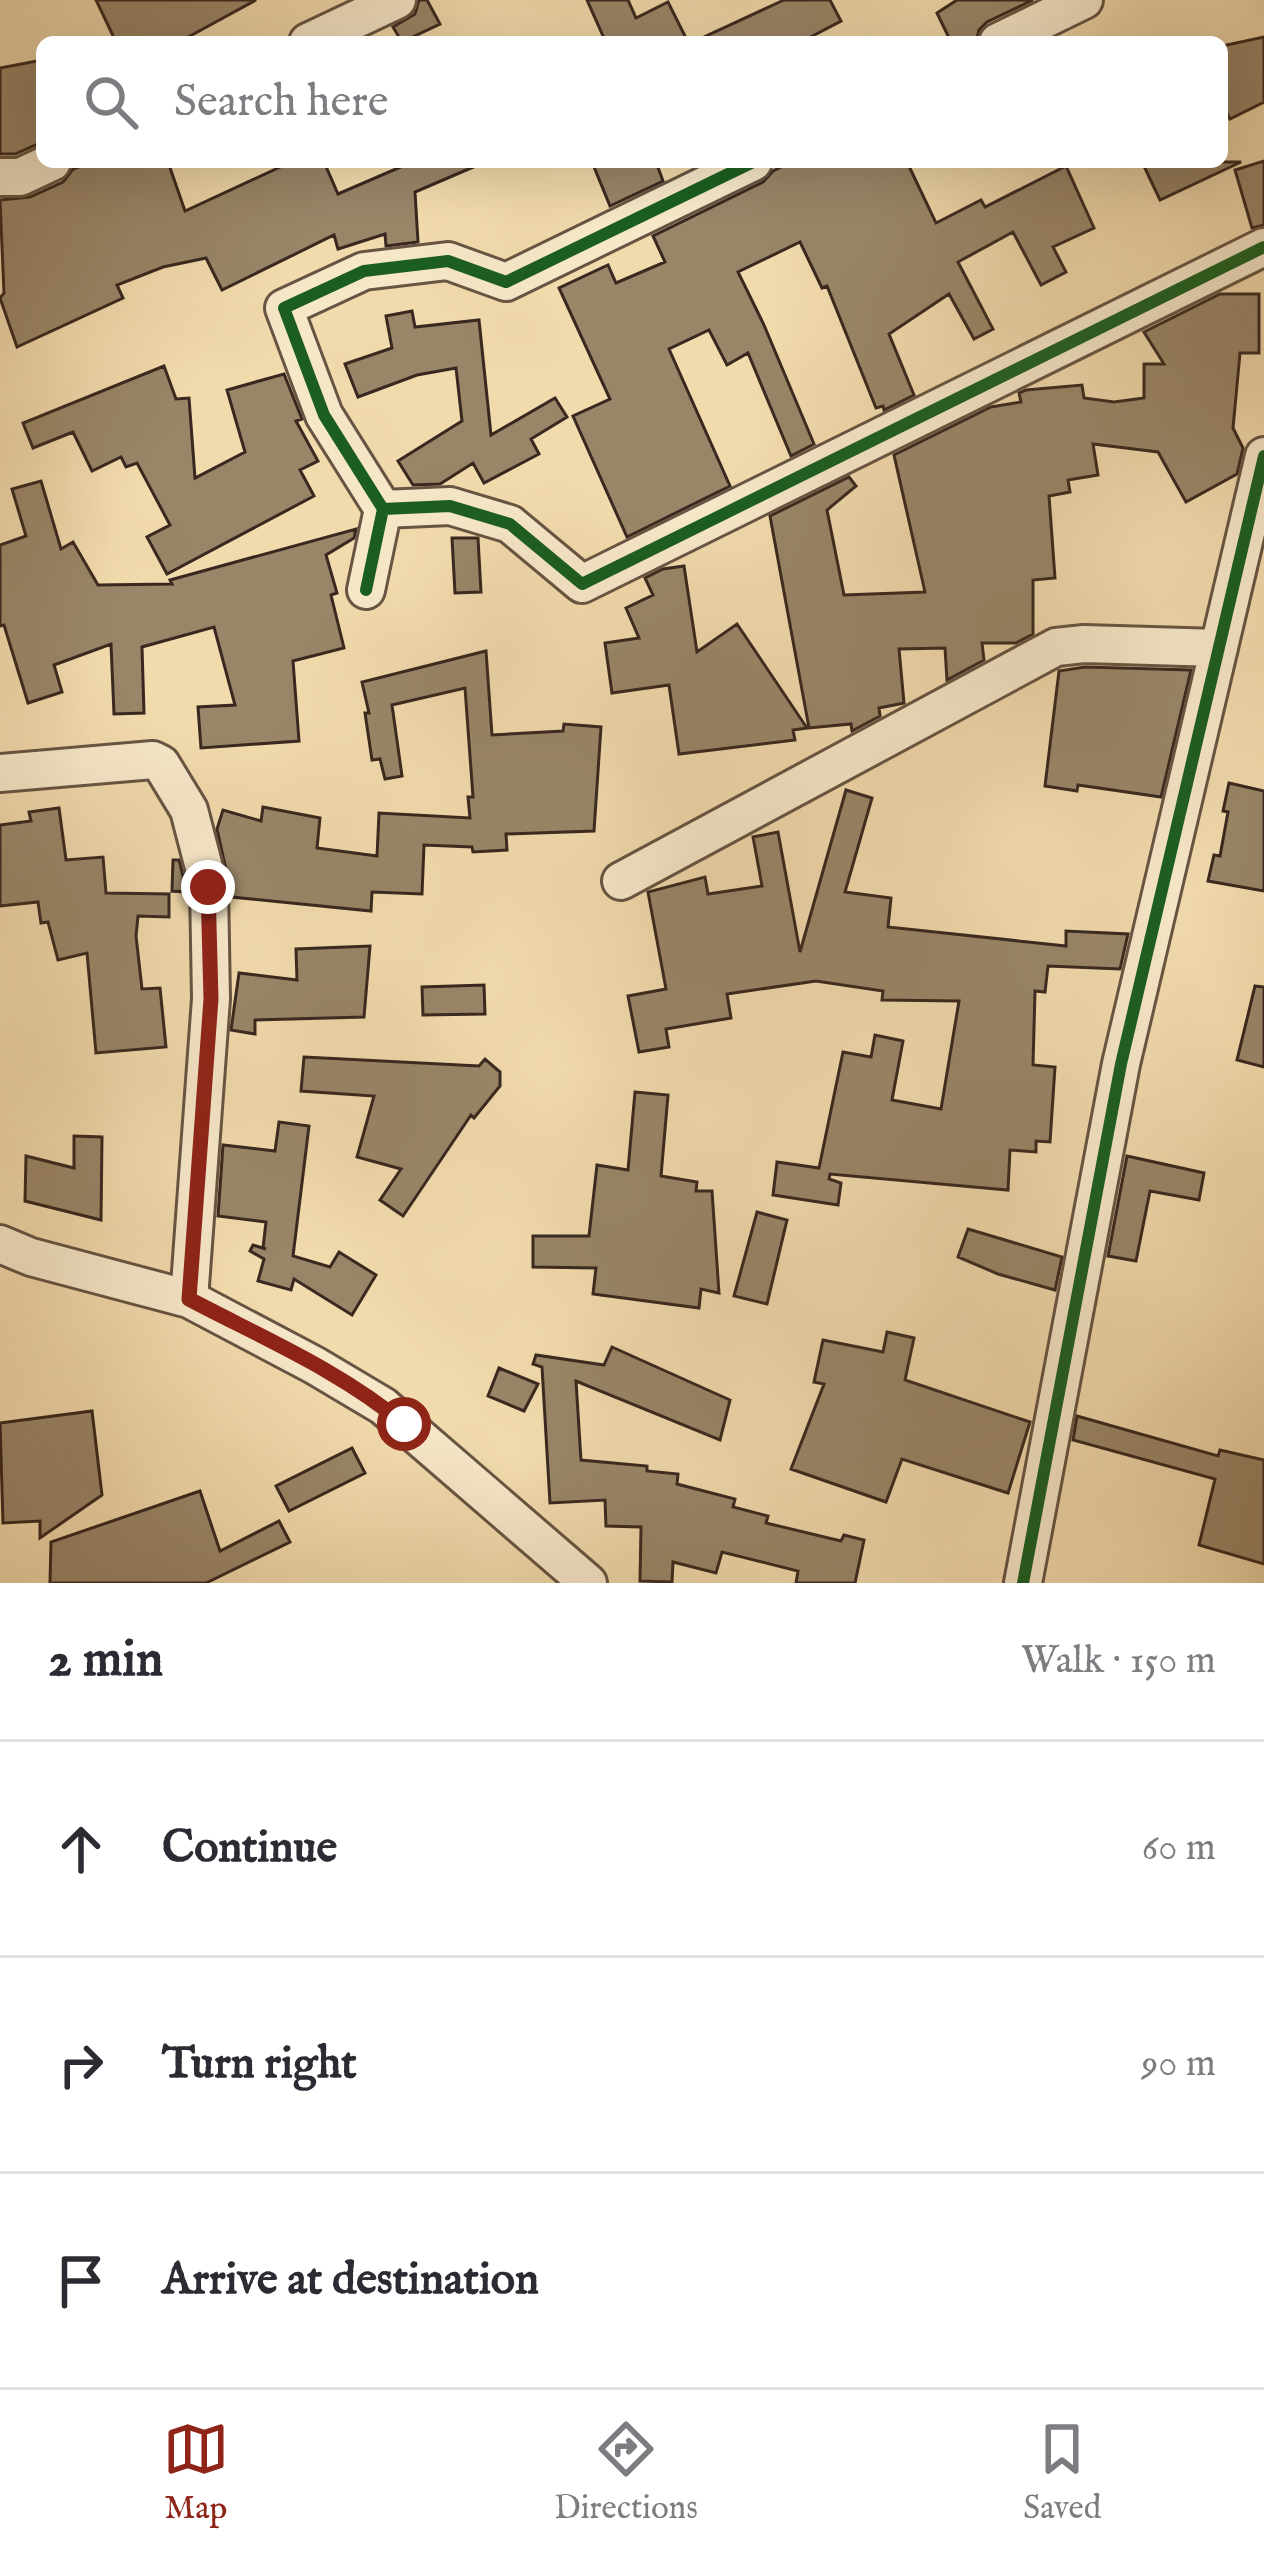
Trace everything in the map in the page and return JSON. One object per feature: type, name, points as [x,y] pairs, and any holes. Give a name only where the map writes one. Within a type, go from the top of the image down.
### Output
[{"type":"street","points":[[321,36],[398,0]]},
{"type":"street","points":[[1010,36],[1084,0]]},
{"type":"street","points":[[0,177],[20,177],[39,168]]},
{"type":"street","points":[[366,590],[383,509],[324,415],[284,308],[364,271],[448,261],[506,283],[741,168]]},
{"type":"street","points":[[383,509],[450,506],[510,524],[582,584],[1264,248]]},
{"type":"street","points":[[1023,1583],[1121,1064],[1264,456]]},
{"type":"street","points":[[621,881],[1055,647],[1219,648]]},
{"type":"street","points":[[0,772],[153,760],[161,764],[189,810],[208,887],[211,999],[189,1299]]},
{"type":"street","points":[[0,1244],[31,1257],[189,1299],[383,1406],[588,1583]]},
{"type":"building","points":[[96,0],[256,0],[190,36],[113,36]]},
{"type":"building","points":[[419,0],[427,0],[440,24],[415,36],[398,36],[393,27],[415,14]]},
{"type":"building","points":[[587,0],[628,0],[636,18],[668,2],[685,36],[603,36]]},
{"type":"building","points":[[784,0],[830,0],[841,21],[812,36],[706,36]]},
{"type":"building","points":[[957,0],[1033,0],[987,22],[978,36],[948,36],[937,13]]},
{"type":"building","points":[[1264,37],[1264,102],[1230,119],[1228,115],[1228,45]]},
{"type":"building","points":[[36,61],[36,145],[15,154],[0,154],[0,68]]},
{"type":"building","points":[[1264,161],[1264,225],[1252,228],[1235,170]]},
{"type":"building","points":[[1228,162],[1241,162],[1160,200],[1145,168],[1228,168]]},
{"type":"building","points":[[170,168],[185,211],[278,168],[327,168],[338,194],[398,168],[471,168],[415,192],[418,242],[386,246],[385,234],[338,249],[334,235],[222,290],[206,258],[163,267],[117,285],[123,298],[17,347],[0,298],[4,293],[0,200],[30,197],[63,182],[73,169]]},
{"type":"building","points":[[594,168],[658,168],[663,181],[610,206]]},
{"type":"building","points":[[910,168],[936,223],[981,200],[985,207],[1067,168],[1094,228],[1053,247],[1066,272],[1041,285],[1013,232],[958,262],[993,329],[974,339],[949,294],[889,334],[914,395],[884,410],[883,406],[876,408],[827,286],[822,288],[800,242],[738,272],[814,444],[791,456],[748,353],[727,365],[709,330],[669,349],[730,486],[627,537],[573,416],[610,399],[559,288],[608,265],[616,283],[665,262],[653,236],[763,182],[773,171]]},
{"type":"building","points":[[1220,294],[1259,294],[1259,353],[1240,353],[1233,428],[1243,448],[1237,474],[1186,502],[1158,452],[1093,444],[1098,475],[1068,480],[1070,492],[1049,496],[1055,578],[1033,580],[1033,634],[1016,643],[982,643],[984,660],[947,680],[945,648],[899,649],[904,703],[879,708],[880,716],[852,731],[851,724],[809,728],[770,516],[849,477],[856,486],[827,510],[844,595],[925,592],[894,455],[991,407],[1021,402],[1019,393],[1026,390],[1082,385],[1084,398],[1114,402],[1144,398],[1144,364],[1164,364],[1144,332]]},
{"type":"building","points":[[412,311],[415,327],[479,320],[491,435],[555,398],[567,417],[531,439],[539,454],[484,483],[473,463],[440,484],[413,485],[398,461],[462,421],[456,368],[417,375],[358,397],[345,364],[392,348],[386,316]]},
{"type":"building","points":[[164,366],[176,399],[189,398],[195,478],[245,452],[227,390],[284,374],[302,419],[296,421],[318,461],[300,470],[314,496],[167,574],[147,537],[170,525],[137,463],[126,467],[121,457],[92,471],[73,432],[33,448],[23,423]]},
{"type":"building","points":[[41,481],[61,549],[73,542],[98,585],[172,584],[170,580],[356,529],[354,538],[326,555],[344,648],[293,661],[299,741],[201,748],[198,707],[235,705],[214,627],[142,647],[144,713],[114,714],[111,644],[54,665],[62,692],[28,703],[4,625],[0,626],[0,545],[26,536],[12,489]]},
{"type":"building","points":[[452,538],[478,538],[481,592],[455,593]]},
{"type":"building","points":[[684,566],[697,652],[737,624],[807,728],[793,730],[795,740],[679,754],[669,685],[612,693],[605,643],[639,638],[626,608],[653,595],[645,578]]},
{"type":"building","points":[[486,651],[492,735],[563,731],[564,724],[601,727],[594,831],[506,834],[507,850],[473,852],[472,847],[424,845],[422,894],[372,892],[371,911],[232,897],[217,829],[223,810],[261,821],[263,807],[320,818],[317,848],[377,856],[379,813],[470,818],[468,797],[473,797],[465,688],[392,705],[402,776],[385,779],[380,759],[372,760],[362,682]]},
{"type":"building","points":[[1085,667],[1191,670],[1161,797],[1078,785],[1077,791],[1045,786],[1059,671]]},
{"type":"building","points":[[1229,783],[1264,791],[1264,891],[1208,881],[1214,855],[1220,856]]},
{"type":"building","points":[[846,790],[872,798],[845,892],[891,898],[888,927],[1066,946],[1066,931],[1128,934],[1120,969],[1048,966],[1045,992],[1035,991],[1033,1065],[1055,1067],[1050,1142],[1036,1141],[1036,1152],[1010,1150],[1008,1190],[830,1174],[829,1179],[841,1183],[838,1205],[773,1195],[777,1162],[819,1168],[843,1052],[871,1057],[875,1035],[903,1041],[892,1100],[941,1109],[959,1001],[882,1000],[883,991],[816,981],[727,994],[731,1018],[666,1029],[669,1047],[639,1052],[628,996],[666,989],[648,892],[705,877],[708,894],[762,886],[753,837],[778,832],[800,952]]},
{"type":"building","points":[[59,808],[66,860],[103,857],[106,893],[169,894],[169,917],[138,916],[136,936],[142,989],[160,988],[166,1047],[96,1053],[87,953],[58,960],[48,922],[41,923],[38,902],[0,906],[0,825],[31,821],[29,812]]},
{"type":"building","points":[[173,860],[179,860],[187,892],[172,891]]},
{"type":"building","points":[[370,946],[364,1017],[255,1020],[255,1034],[231,1030],[239,973],[297,980],[296,949]]},
{"type":"building","points":[[484,985],[485,1014],[423,1015],[422,987]]},
{"type":"building","points":[[1255,986],[1264,987],[1264,1067],[1237,1060]]},
{"type":"building","points":[[304,1057],[479,1066],[485,1059],[500,1072],[500,1086],[474,1118],[471,1115],[403,1216],[380,1200],[401,1169],[357,1157],[374,1096],[301,1091]]},
{"type":"building","points":[[635,1092],[668,1095],[661,1176],[697,1182],[696,1191],[712,1191],[719,1293],[701,1289],[699,1308],[593,1294],[596,1268],[533,1267],[533,1236],[589,1236],[597,1165],[628,1170]]},
{"type":"building","points":[[279,1122],[309,1126],[293,1256],[330,1267],[339,1252],[376,1275],[352,1315],[294,1279],[291,1290],[258,1281],[264,1259],[250,1251],[253,1245],[266,1249],[266,1222],[218,1216],[223,1145],[275,1151]]},
{"type":"building","points":[[74,1136],[102,1137],[101,1220],[25,1201],[26,1156],[74,1168]]},
{"type":"building","points":[[1127,1156],[1204,1173],[1199,1200],[1150,1191],[1136,1261],[1108,1256]]},
{"type":"building","points":[[757,1212],[787,1220],[767,1304],[734,1296]]},
{"type":"building","points":[[968,1229],[1062,1257],[1055,1290],[958,1257]]},
{"type":"building","points":[[887,1332],[914,1338],[905,1380],[1030,1422],[1008,1493],[902,1459],[886,1502],[791,1469],[824,1384],[814,1382],[823,1340],[883,1352]]},
{"type":"building","points":[[612,1347],[730,1400],[720,1440],[576,1381],[581,1460],[678,1474],[677,1484],[735,1499],[733,1507],[768,1516],[766,1523],[841,1541],[844,1535],[864,1540],[855,1583],[796,1583],[798,1571],[722,1552],[716,1573],[673,1562],[672,1582],[640,1581],[641,1527],[606,1526],[605,1500],[550,1503],[542,1367],[533,1364],[536,1355],[604,1365]]},
{"type":"building","points":[[499,1368],[538,1384],[524,1411],[488,1396]]},
{"type":"building","points":[[92,1411],[102,1495],[40,1538],[40,1521],[3,1523],[0,1423]]},
{"type":"building","points":[[1077,1416],[1218,1456],[1220,1450],[1264,1460],[1264,1564],[1199,1545],[1215,1479],[1073,1440]]},
{"type":"building","points":[[352,1448],[365,1473],[289,1511],[276,1486]]},
{"type":"building","points":[[200,1491],[220,1551],[279,1521],[290,1542],[206,1583],[50,1583],[51,1542]]},
{"type":"cycle path","points":[[366,590],[383,509],[324,415],[284,308],[364,271],[448,261],[506,282],[741,168]]},
{"type":"cycle path","points":[[383,509],[450,506],[510,524],[582,584],[1264,247]]},
{"type":"cycle path","points":[[1023,1583],[1121,1064],[1264,456]]},
{"type":"route","points":[[208,887],[211,999],[189,1299],[314,1365],[404,1424]]}]
